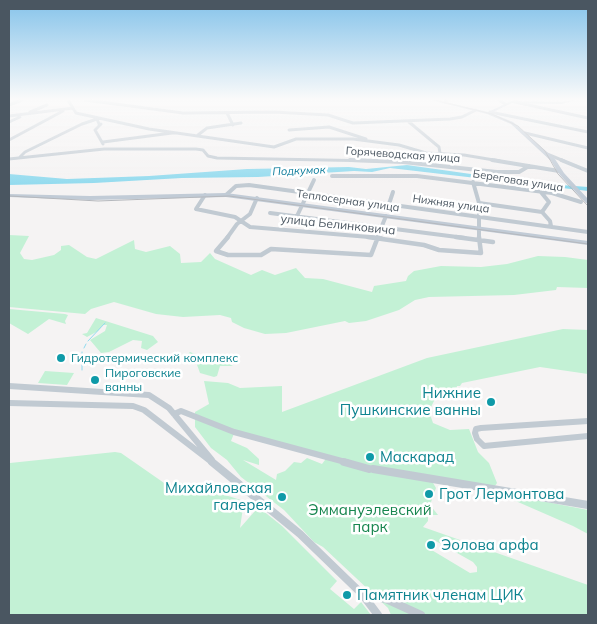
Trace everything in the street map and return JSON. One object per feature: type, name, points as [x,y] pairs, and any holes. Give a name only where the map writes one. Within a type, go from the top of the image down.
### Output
[{"type":"main road","points":[[520,129],[547,154],[558,172],[588,208]]},
{"type":"main road","name":"Теплосерная улица","points":[[9,196],[104,198],[226,195],[588,243]]},
{"type":"street","points":[[9,140],[29,129]]},
{"type":"street","points":[[20,157],[25,152],[74,129]]},
{"type":"street","points":[[96,129],[103,142],[104,149]]},
{"type":"street","points":[[159,129],[274,146],[296,139],[345,138],[399,145],[426,153],[440,153],[558,172]]},
{"type":"street","points":[[198,135],[205,129]]},
{"type":"street","points":[[289,130],[299,129]]},
{"type":"street","points":[[340,129],[372,141]]},
{"type":"street","points":[[418,129],[439,147],[440,153]]},
{"type":"street","points":[[572,129],[588,132]]},
{"type":"street","points":[[103,142],[179,132]]},
{"type":"street","points":[[525,133],[588,148]]},
{"type":"street","points":[[262,158],[274,146]]},
{"type":"street","name":"Горячеводская улица","points":[[9,159],[104,149],[196,149],[203,150],[208,156],[217,158],[403,162],[497,172],[519,172],[529,166]]},
{"type":"street","points":[[547,154],[588,171]]},
{"type":"street","name":"Береговая улица","points":[[332,176],[417,176],[540,191],[583,201]]},
{"type":"street","points":[[297,216],[310,192],[314,180]]},
{"type":"street","points":[[473,182],[478,204],[479,240]]},
{"type":"street","name":"Нижняя улица","points":[[226,195],[241,184],[310,192],[588,232]]},
{"type":"street","points":[[540,191],[549,202],[542,212]]},
{"type":"street","points":[[389,204],[393,192]]},
{"type":"street","name":"улица Белинковича","points":[[205,195],[196,209],[243,221],[244,225],[250,227],[378,238],[424,245],[439,250],[482,252],[479,240]]},
{"type":"street","points":[[257,198],[250,214],[237,224],[228,239],[216,251],[228,255],[260,255],[270,249],[372,256],[386,216]]},
{"type":"street","points":[[478,204],[542,212],[550,220],[551,226]]},
{"type":"street","points":[[270,213],[493,242]]},
{"type":"street","points":[[9,386],[140,394],[159,401],[174,414],[221,469]]},
{"type":"street","points":[[9,403],[133,406],[144,410],[180,435],[262,500],[363,595],[378,615]]},
{"type":"street","points":[[174,414],[181,411],[234,432],[371,469],[588,505]]},
{"type":"street","points":[[588,422],[481,428],[475,433],[477,439],[484,446],[588,436]]},
{"type":"street","points":[[363,595],[386,598],[421,615]]},
{"type":"green space","points":[[9,235],[29,236],[20,253],[24,259],[32,260],[54,255],[61,250],[61,246],[69,245],[87,257],[96,259],[134,240],[135,249],[146,252],[170,246],[180,254],[181,263],[201,262],[210,253],[215,259],[251,275],[262,270],[275,275],[296,268],[305,278],[323,279],[372,292],[374,286],[406,281],[408,276],[414,271],[441,266],[481,267],[507,264],[538,256],[565,257],[588,260],[588,288],[557,287],[556,290],[514,295],[429,297],[415,300],[399,310],[366,321],[349,323],[345,321],[286,333],[265,334],[244,328],[232,322],[231,318],[220,315],[183,317],[156,314],[114,302],[91,309],[85,314],[9,307]]},
{"type":"green space","points":[[9,309],[68,315],[65,321],[66,324],[49,319],[28,334],[9,323]]},
{"type":"green space","points":[[96,318],[153,336],[158,342],[147,350],[141,348],[142,341],[133,340],[109,352],[101,353],[90,340],[105,331],[107,325],[103,325],[98,331],[87,337],[82,334],[87,333]]},
{"type":"green space","name":"Эммануэлевский парк","points":[[563,329],[588,330],[588,374],[540,367],[462,383],[460,386],[457,386],[455,395],[436,397],[429,411],[433,423],[450,430],[469,429],[478,452],[489,463],[497,483],[495,486],[429,476],[436,488],[430,505],[438,515],[428,515],[428,521],[423,527],[588,585],[588,615],[391,615],[388,608],[323,547],[314,542],[284,510],[241,477],[227,460],[211,448],[195,427],[195,412],[209,404],[204,381],[228,383],[240,388],[282,386],[282,412],[427,358]],"holes":[[[235,431],[324,456],[325,460],[322,464],[307,458],[301,463],[294,462],[285,471],[277,474],[276,480],[243,460],[259,465],[259,459],[247,448],[231,441]],[[429,540],[434,540],[473,562],[477,567],[477,572],[470,573],[430,549],[427,546]]]},
{"type":"green space","points":[[190,352],[208,359],[218,358],[233,366],[220,366],[217,376],[214,377],[200,373],[196,362],[185,357]]},
{"type":"green space","points":[[45,371],[74,373],[67,385],[38,383]]},
{"type":"green space","points":[[115,452],[121,453],[167,485],[183,483],[182,488],[194,489],[197,486],[244,501],[240,528],[255,511],[262,510],[282,526],[337,581],[330,589],[354,609],[361,602],[371,615],[9,615],[9,459],[10,463]]},
{"type":"green space","points":[[495,492],[588,510],[588,534],[573,526]]},
{"type":"water","name":"Подкумок","points":[[407,165],[535,183],[588,187],[588,191],[390,168],[372,172],[354,171],[258,177],[9,185],[9,174],[67,179],[149,176],[247,169],[349,167],[366,169]]},
{"type":"waterway","points":[[88,341],[105,323]]},
{"type":"waterway","points":[[84,348],[86,344]]},
{"type":"waterway","points":[[82,352],[82,370]]},
{"type":"tram line","points":[[521,129],[545,151],[558,174],[588,206]]},
{"type":"tram line","points":[[9,196],[98,201],[229,196],[588,244]]},
{"type":"place","name":"Гидротермический комплекс","points":[[61,358]]},
{"type":"place","name":"Пироговские ванны","points":[[95,380]]},
{"type":"place","name":"Нижние Пушкинские ванны","points":[[491,402]]},
{"type":"place","name":"Маскарад","points":[[370,457]]},
{"type":"place","name":"Грот Лермонтова","points":[[429,494]]},
{"type":"place","name":"Михайловская галерея","points":[[282,497]]},
{"type":"place","name":"Эолова арфа","points":[[431,545]]},
{"type":"place","name":"Памятник членам ЦИК","points":[[347,595]]}]
